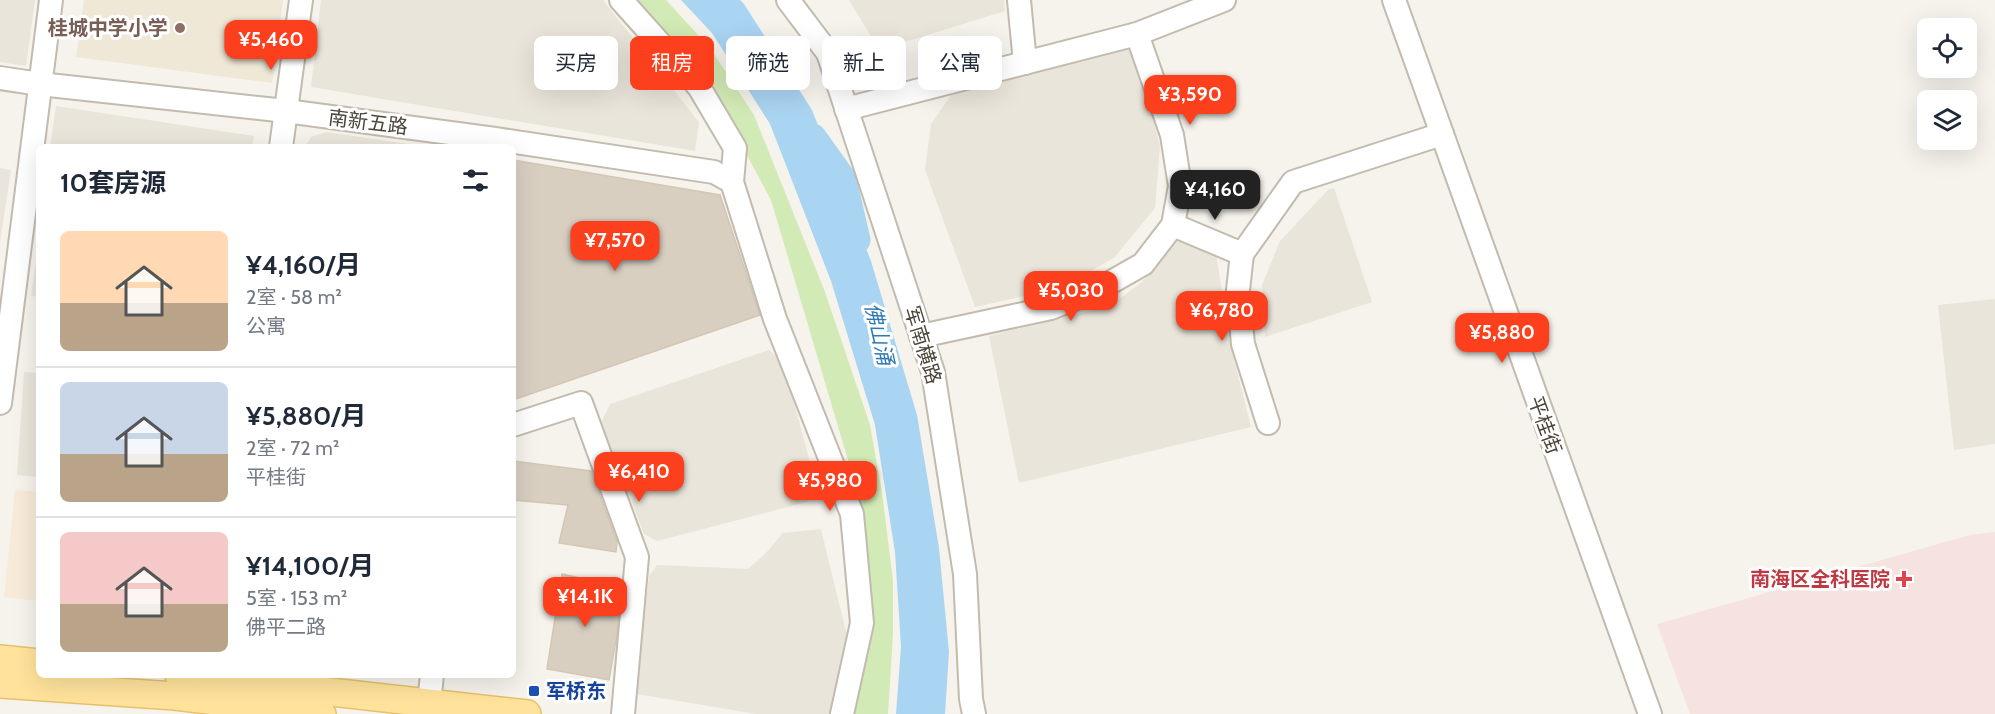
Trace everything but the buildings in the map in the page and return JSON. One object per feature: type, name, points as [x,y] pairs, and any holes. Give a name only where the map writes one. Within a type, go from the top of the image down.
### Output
[{"type":"main road","points":[[0,659],[36,663]]},
{"type":"main road","points":[[185,678],[211,692],[322,714]]},
{"type":"main road","points":[[0,684],[429,703],[527,714]]},
{"type":"street","points":[[0,403],[51,0]]},
{"type":"street","points":[[281,144],[301,0]]},
{"type":"street","points":[[621,0],[699,87],[735,148],[732,182],[775,319],[852,514],[862,623],[842,714]]},
{"type":"street","name":"军南横路","points":[[788,0],[828,53],[933,372],[965,574],[971,699],[974,714]]},
{"type":"street","points":[[1019,0],[1025,63]]},
{"type":"street","points":[[846,109],[1137,34],[1224,0]]},
{"type":"street","name":"平桂街","points":[[1394,0],[1650,714]]},
{"type":"street","points":[[921,336],[1051,308],[1099,289],[1143,264],[1173,225],[1180,186],[1172,135],[1137,34]]},
{"type":"street","name":"南新五路","points":[[0,78],[286,111],[495,143]]},
{"type":"street","points":[[1268,423],[1243,344],[1238,290],[1242,254],[1293,182],[1442,134]]},
{"type":"street","name":"南新五路","points":[[516,146],[714,171],[732,182]]},
{"type":"street","points":[[1173,225],[1242,254]]},
{"type":"street","points":[[516,423],[581,403],[637,557],[623,714]]},
{"type":"street","points":[[429,703],[432,678]]},
{"type":"shaded area","points":[[0,0],[35,0],[26,66],[0,62]]},
{"type":"shaded area","name":"桂城中学小学","points":[[84,0],[283,0],[272,83],[76,57]]},
{"type":"shaded area","points":[[321,0],[603,0],[631,36],[630,90],[674,90],[699,122],[695,151],[311,87]]},
{"type":"shaded area","points":[[849,0],[1004,0],[1005,11],[918,36],[906,42],[906,36],[871,36]]},
{"type":"shaded area","points":[[1129,47],[1147,92],[1160,146],[1155,208],[1114,258],[1060,288],[975,307],[925,170],[931,124],[955,90],[1002,90],[1002,77]]},
{"type":"shaded area","points":[[56,106],[254,136],[253,144],[50,144]]},
{"type":"shaded area","points":[[326,132],[408,144],[307,144],[311,137]]},
{"type":"shaded area","points":[[0,168],[11,170],[0,242]]},
{"type":"shaded area","points":[[1334,188],[1372,302],[1265,337],[1262,285],[1280,241],[1328,190]]},
{"type":"shaded area","points":[[1176,239],[1216,253],[1230,343],[1251,427],[1019,483],[989,336],[1110,306],[1142,282]]},
{"type":"shaded area","points":[[36,260],[36,297],[31,296]]},
{"type":"shaded area","points":[[1995,299],[1995,444],[1954,450],[1938,305]]},
{"type":"shaded area","points":[[769,350],[784,364],[816,485],[807,502],[657,541],[644,534],[601,423],[610,404]]},
{"type":"shaded area","points":[[24,372],[36,373],[36,477],[17,475]]},
{"type":"shaded area","points":[[15,490],[36,492],[36,601],[4,597]]},
{"type":"shaded area","points":[[821,529],[848,640],[833,714],[756,714],[637,694],[649,576],[657,565],[748,569],[783,533]]},
{"type":"shaded area","name":"南海区全科医院","points":[[1995,532],[1995,714],[1690,714],[1657,624],[1970,535]]},
{"type":"green space","points":[[632,0],[666,0],[699,36],[665,36]]},
{"type":"green space","points":[[714,54],[726,72],[726,90],[738,90],[754,115],[825,292],[870,425],[882,493],[893,580],[893,634],[888,714],[853,714],[872,627],[861,504],[771,200],[712,90],[714,90]]},
{"type":"water","points":[[681,0],[740,0],[765,36],[726,36],[726,55],[712,33]]},
{"type":"water","points":[[748,90],[799,90],[812,110],[871,261],[917,415],[939,548],[949,652],[945,714],[896,714],[901,647],[895,552],[875,425],[831,281],[770,124]]},
{"type":"waterway","name":"佛山涌","points":[[813,137],[843,179],[857,240]]},
{"type":"place","name":"桂城中学小学","points":[[180,28]]},
{"type":"place","name":"南海区全科医院","points":[[1904,579]]},
{"type":"place","name":"军桥东","points":[[534,691]]}]
